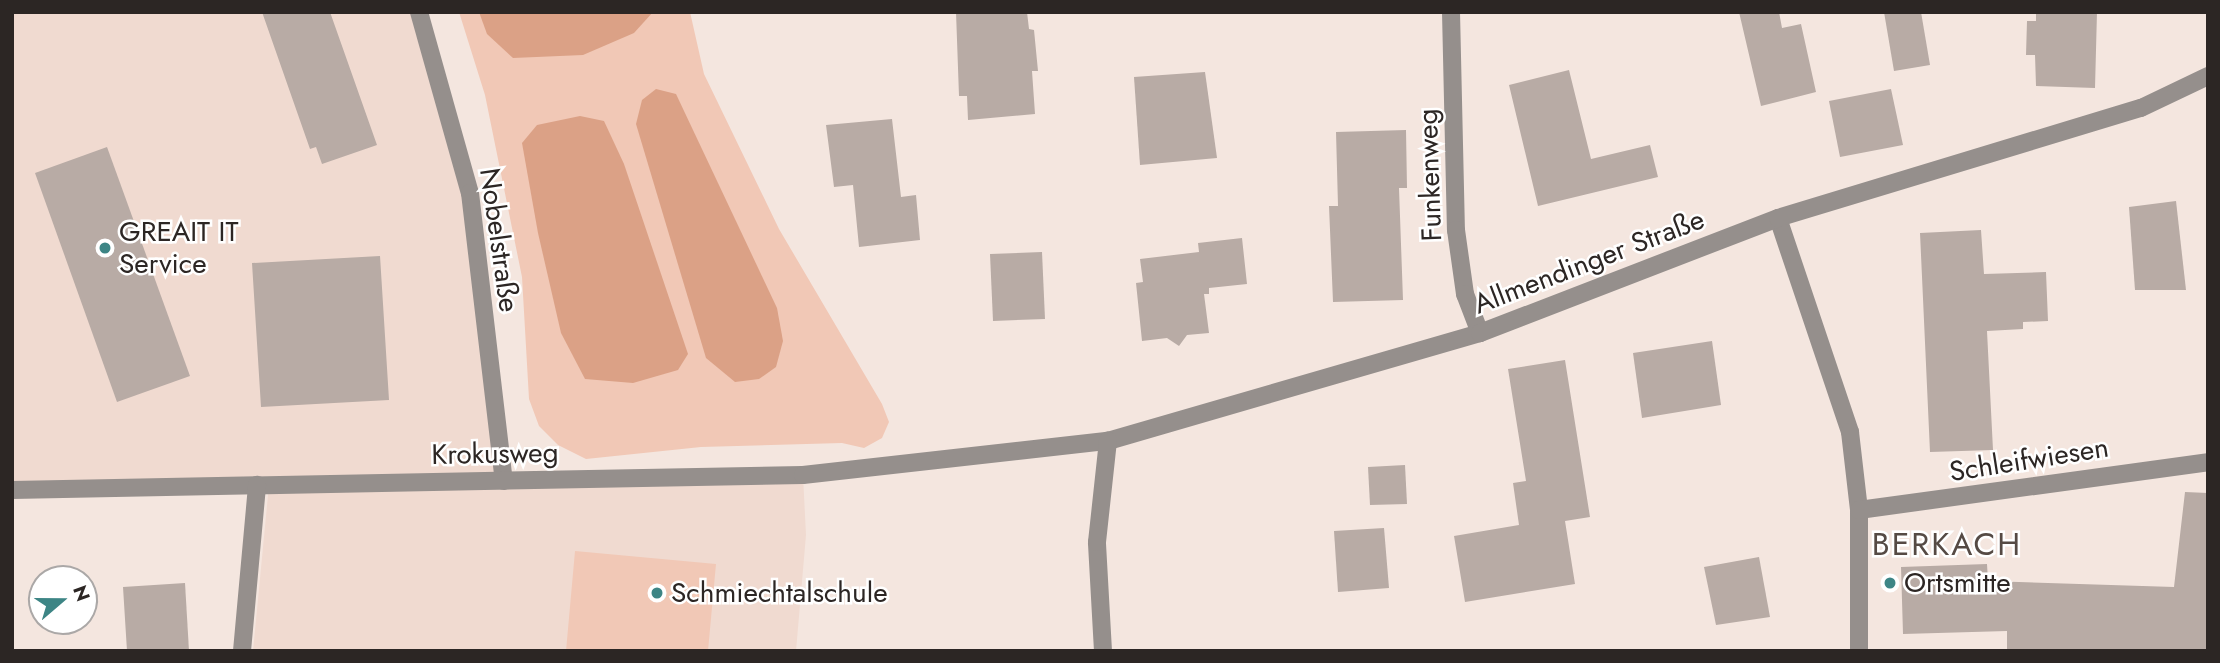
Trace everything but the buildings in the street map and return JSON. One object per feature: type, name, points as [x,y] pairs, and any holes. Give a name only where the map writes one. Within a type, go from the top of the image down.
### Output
[{"type":"street","name":"Nobelstraße","points":[[419,12],[470,193],[504,481]]},
{"type":"street","name":"Funkenweg","points":[[1451,12],[1456,230],[1465,294],[1480,333]]},
{"type":"street","name":"Allmendinger Straße","points":[[978,456],[1108,441],[1480,333],[1778,218],[2141,108],[2208,76]]},
{"type":"street","points":[[1778,218],[1850,432],[1859,510],[1859,651]]},
{"type":"street","points":[[1103,651],[1097,542],[1108,441]]},
{"type":"street","name":"Krokusweg","points":[[12,490],[803,475],[978,456]]},
{"type":"street","name":"Schleifwiesen","points":[[1859,510],[2208,461]]},
{"type":"street","points":[[242,651],[257,485]]},
{"type":"shaded area","points":[[12,12],[419,12],[470,193],[504,480],[803,475],[806,535],[796,651],[253,651],[269,485],[12,490]]},
{"type":"shaded area","points":[[459,12],[690,12],[704,74],[779,229],[882,404],[889,422],[882,438],[864,448],[842,443],[701,447],[586,459],[558,445],[539,426],[529,399],[522,277],[485,95]]},
{"type":"shaded area","points":[[479,12],[653,12],[634,33],[583,55],[513,58],[487,34]]},
{"type":"shaded area","points":[[656,89],[676,94],[777,308],[783,341],[776,367],[759,379],[735,382],[706,358],[636,124],[642,100]]},
{"type":"shaded area","points":[[580,116],[604,121],[624,164],[688,354],[678,370],[633,383],[585,379],[561,333],[538,233],[522,143],[537,125]]},
{"type":"shaded area","points":[[575,551],[716,564],[708,651],[566,651]]},
{"type":"place","name":"GREAIT IT Service","points":[[105,248]]},
{"type":"place","name":"Ortsmitte","points":[[1890,583]]},
{"type":"place","name":"Schmiechtalschule","points":[[657,593]]},
{"type":"district","name":"BERKACH","points":[[1947,544]]}]
